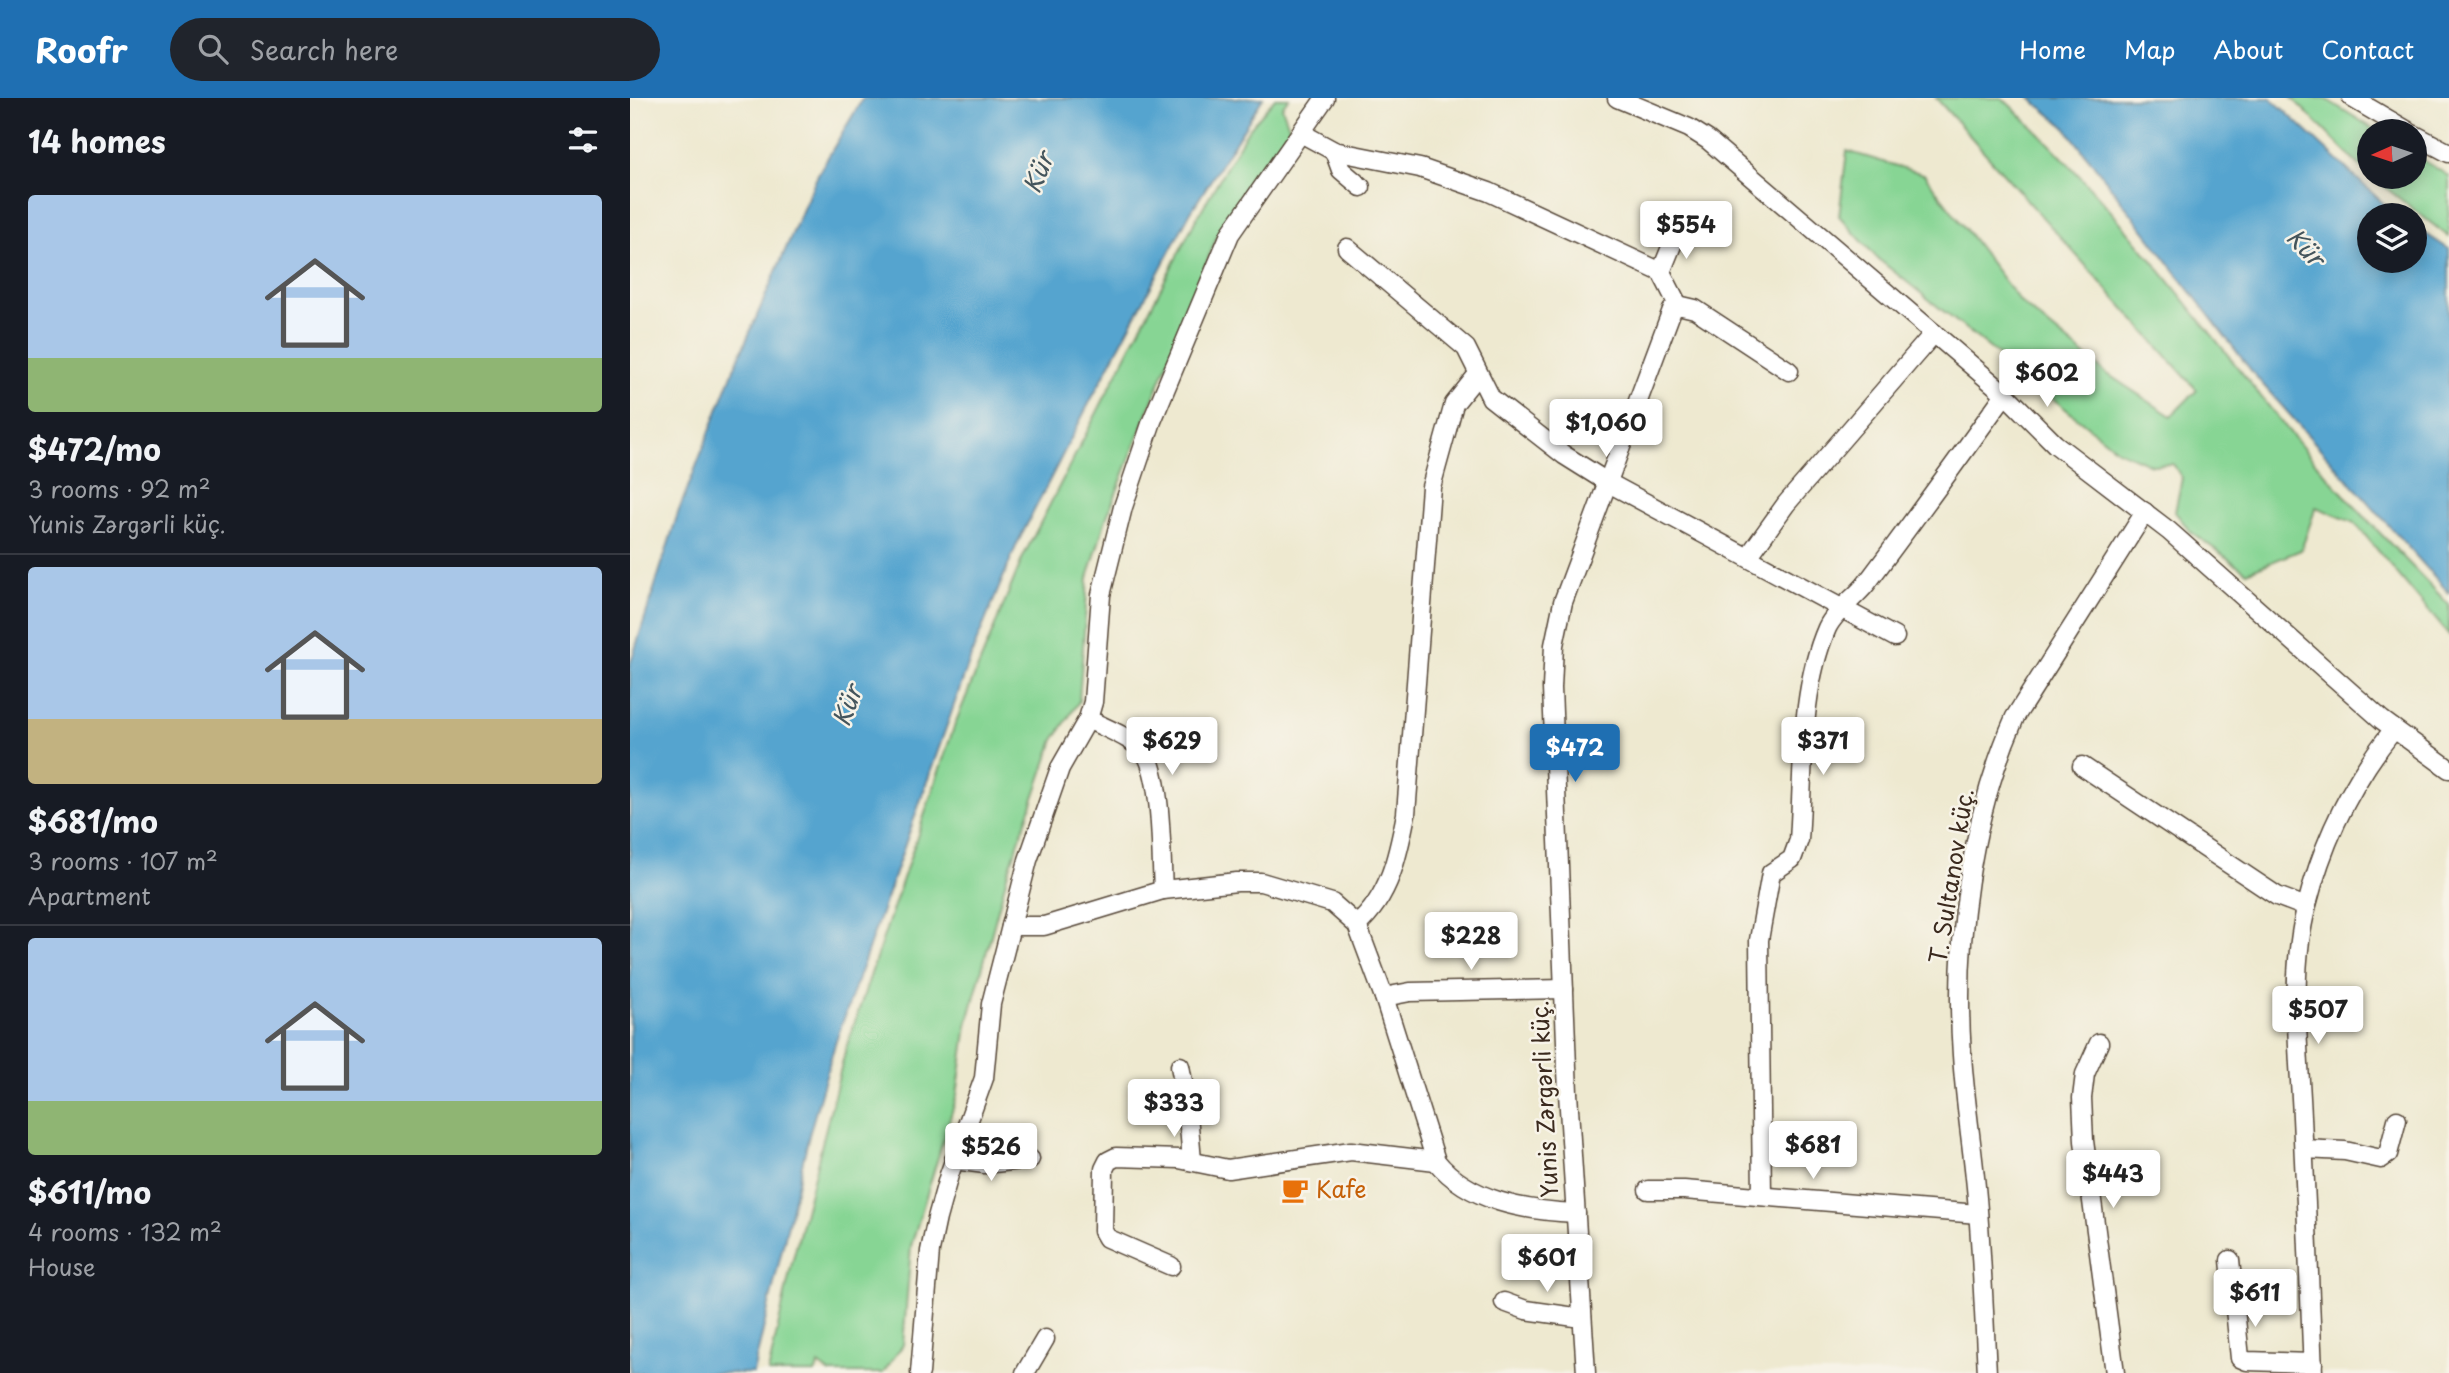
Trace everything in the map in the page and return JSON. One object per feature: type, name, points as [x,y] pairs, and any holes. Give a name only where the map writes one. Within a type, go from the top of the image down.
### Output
[{"type":"street","points":[[920,1373],[930,1251],[954,1160],[984,1079],[991,1004],[1028,860],[1060,768],[1088,719],[1096,684],[1101,595],[1123,507],[1152,421],[1230,234],[1325,98]]},
{"type":"street","points":[[1617,98],[1689,128],[1709,140],[2005,394],[2055,444],[2145,512],[2393,729],[2449,769]]},
{"type":"street","points":[[2352,98],[2388,119]]},
{"type":"street","points":[[1301,133],[1334,151],[1420,168],[1478,188],[1661,272],[1678,305],[1695,309],[1788,371]]},
{"type":"street","points":[[2427,141],[2449,153]]},
{"type":"street","points":[[1334,151],[1337,164],[1361,187]]},
{"type":"street","points":[[1661,272],[1676,235]]},
{"type":"street","points":[[1347,248],[1466,348],[1491,398],[1564,455],[1607,482],[1895,637]]},
{"type":"street","name":"Yunis Zərgərli küç.","points":[[1586,1373],[1564,989],[1552,688],[1554,645],[1563,602],[1664,327],[1678,305]]},
{"type":"street","points":[[1748,557],[1786,504],[1934,333]]},
{"type":"street","points":[[1357,925],[1374,910],[1385,892],[1399,851],[1406,814],[1435,465],[1454,404],[1478,374]]},
{"type":"street","points":[[1762,1196],[1759,940],[1762,914],[1771,873],[1792,859],[1796,850],[1813,677],[1828,627],[1865,585],[2005,394]]},
{"type":"street","name":"T. Sultanov küç.","points":[[1987,1373],[1978,1214],[1962,1054],[1960,966],[1982,815],[2000,752],[2015,717],[2145,512]]},
{"type":"street","points":[[1088,719],[1138,747],[1147,756],[1158,814],[1163,890]]},
{"type":"street","points":[[2230,1260],[2240,1358],[2313,1368],[2299,965],[2306,907],[2322,853],[2341,812],[2393,729]]},
{"type":"street","points":[[2082,766],[2277,896],[2306,907]]},
{"type":"street","points":[[1011,926],[1026,929],[1044,926],[1163,890],[1261,881],[1332,902],[1357,925],[1384,996],[1436,1161],[1443,1170],[1508,1205],[1530,1211],[1576,1213]]},
{"type":"street","points":[[1384,996],[1410,992],[1564,989]]},
{"type":"street","points":[[2099,1044],[2085,1074],[2082,1098],[2084,1141],[2115,1373]]},
{"type":"street","points":[[1180,1066],[1187,1103],[1192,1161]]},
{"type":"street","points":[[2304,1150],[2345,1151],[2381,1159],[2388,1154],[2397,1120]]},
{"type":"street","points":[[1171,1266],[1107,1238],[1103,1231],[1104,1169],[1108,1161],[1116,1157],[1149,1156],[1228,1169],[1351,1151],[1436,1161]]},
{"type":"street","points":[[954,1160],[985,1164],[1030,1159]]},
{"type":"street","points":[[1647,1190],[1762,1196],[1978,1214]]},
{"type":"street","points":[[1504,1302],[1526,1310],[1582,1318]]},
{"type":"street","points":[[1026,1373],[1045,1339]]},
{"type":"green space","points":[[1275,98],[1289,98],[1282,107],[1290,129],[1219,231],[1106,519],[1088,578],[1079,701],[1054,740],[1007,876],[967,1025],[957,1095],[911,1246],[903,1345],[883,1373],[830,1373],[819,1365],[815,1373],[768,1373],[791,1267],[846,1048],[955,724],[1023,557],[1195,221],[1248,130]]},
{"type":"green space","points":[[1936,98],[2002,98],[2043,137],[2082,178],[2155,264],[2315,462],[2449,605],[2449,635],[2355,523],[2316,507],[2301,550],[2247,572],[2191,532],[2175,512],[2182,478],[2173,464],[2151,465],[2117,450],[1877,258],[1839,216],[1847,151],[1924,174],[2021,303],[2106,373],[2171,416],[2197,390]]},
{"type":"green space","points":[[2292,98],[2324,98],[2358,119],[2357,163]]},
{"type":"green space","points":[[2427,162],[2449,176],[2449,237],[2427,220],[2427,203],[2405,203],[2387,189],[2427,189]]},
{"type":"water","name":"Kür","points":[[863,98],[1263,98],[1190,213],[1084,413],[1017,544],[974,648],[835,1044],[809,1135],[753,1373],[630,1373],[630,665],[678,513],[734,369],[818,174]]},
{"type":"water","name":"Kür","points":[[2030,98],[2271,98],[2357,178],[2357,189],[2368,189],[2383,203],[2357,203],[2357,273],[2427,273],[2427,235],[2449,249],[2449,593],[2257,378],[2064,126]]},
{"type":"place","name":"Kafe","points":[[1295,1190]]}]
